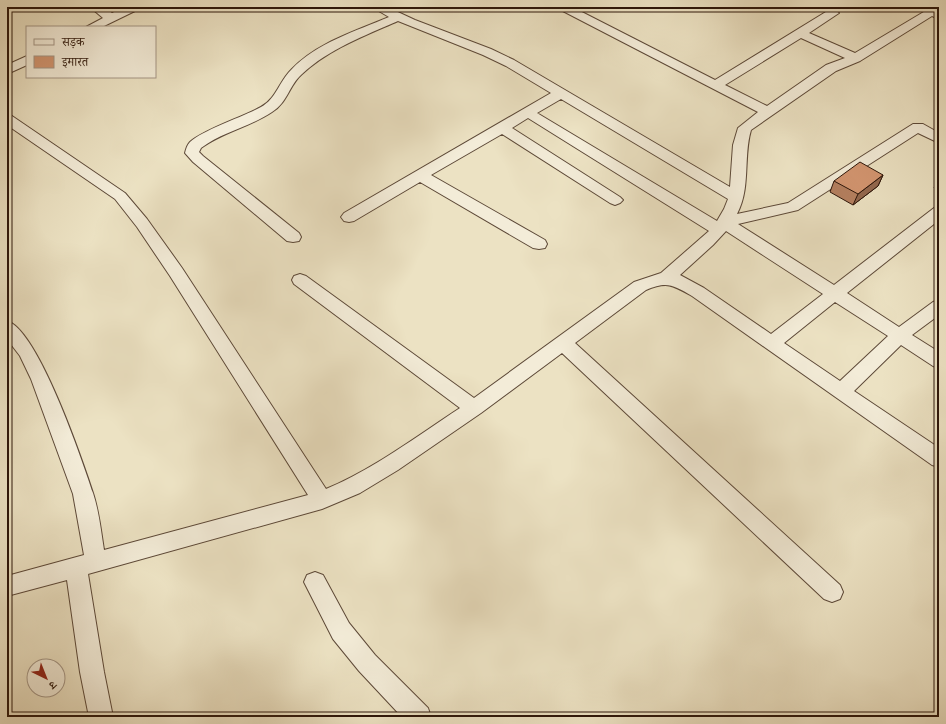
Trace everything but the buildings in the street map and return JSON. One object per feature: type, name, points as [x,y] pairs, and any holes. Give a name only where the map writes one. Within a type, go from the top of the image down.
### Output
[{"type":"street","points":[[96,7],[111,18]]},
{"type":"street","points":[[94,26],[135,7]]},
{"type":"street","points":[[378,7],[411,23],[487,52],[561,93],[736,197]]},
{"type":"street","points":[[563,7],[768,112]]},
{"type":"street","points":[[7,586],[322,500],[353,487],[474,408],[640,286],[653,280],[667,277],[709,241],[728,217],[736,197],[740,141],[745,128],[831,68],[856,58],[930,12],[939,15]]},
{"type":"street","points":[[715,85],[833,13]]},
{"type":"street","points":[[293,237],[198,159],[192,153],[194,146],[201,141],[266,110],[278,102],[295,73],[317,55],[341,42],[398,17]]},
{"type":"street","points":[[800,33],[856,58]]},
{"type":"street","points":[[7,70],[26,60]]},
{"type":"street","points":[[349,217],[561,93]]},
{"type":"street","points":[[527,112],[834,293],[939,360]]},
{"type":"street","points":[[7,119],[120,196],[142,223],[176,272],[322,500]]},
{"type":"street","points":[[501,127],[615,200]]},
{"type":"street","points":[[721,226],[793,207],[918,128],[939,139]]},
{"type":"street","points":[[419,175],[539,244]]},
{"type":"street","points":[[772,343],[939,212]]},
{"type":"street","points":[[667,277],[681,282],[698,292],[939,459]]},
{"type":"street","points":[[300,280],[474,408]]},
{"type":"street","points":[[842,392],[900,335],[939,306]]},
{"type":"street","points":[[7,327],[27,352],[40,379],[83,494],[92,672],[101,717]]},
{"type":"street","points":[[563,343],[832,592]]},
{"type":"street","points":[[315,582],[341,631],[367,663],[419,717]]}]
